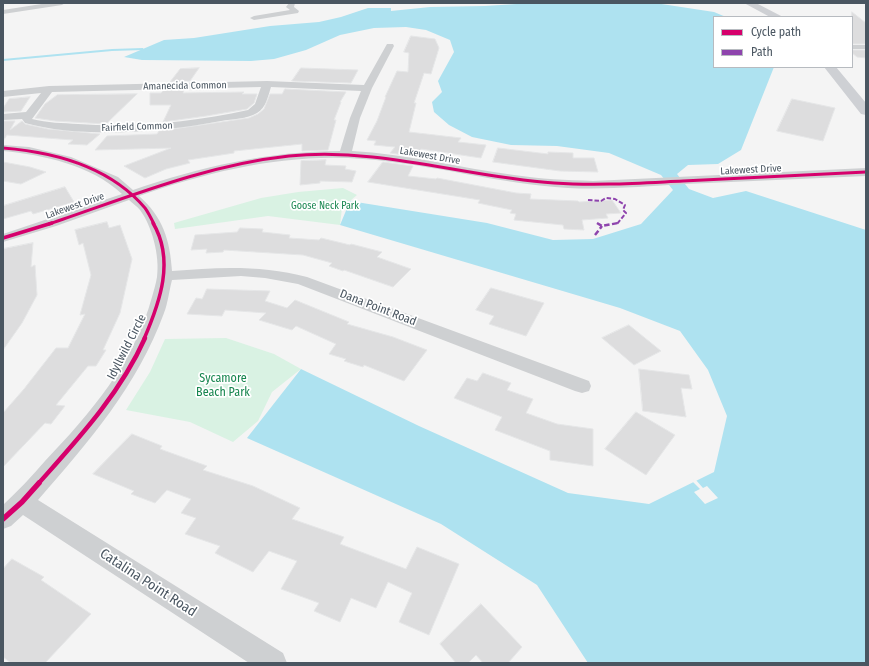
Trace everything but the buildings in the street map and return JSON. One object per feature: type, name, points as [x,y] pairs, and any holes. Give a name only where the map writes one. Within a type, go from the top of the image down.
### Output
[{"type":"main road","points":[[737,3],[762,16]]},
{"type":"main road","points":[[749,3],[776,16]]},
{"type":"main road","points":[[831,68],[866,111]]},
{"type":"street","points":[[3,12],[62,3]]},
{"type":"street","points":[[254,18],[292,12],[294,10],[290,7],[292,3]]},
{"type":"street","points":[[346,154],[355,118],[367,88],[390,46]]},
{"type":"street","points":[[853,47],[866,47]]},
{"type":"street","name":"Amanecida Common","points":[[3,94],[49,89],[267,84],[367,88]]},
{"type":"street","name":"Fairfield Common","points":[[29,115],[27,119],[35,123],[83,128],[145,128],[189,124],[240,114],[257,109],[260,106],[267,84]]},
{"type":"street","points":[[3,117],[29,115],[49,89]]},
{"type":"street","name":"Idyllwild Circle","points":[[3,148],[29,150],[67,159],[114,180],[145,208],[156,227],[163,247],[165,276],[156,312],[138,353],[114,393],[77,441],[22,502],[3,519]]},
{"type":"street","name":"Lakewest Drive","points":[[3,238],[31,230],[195,174],[226,166],[308,155],[346,154],[395,158],[526,181],[593,185],[866,172]]},
{"type":"street","name":"Dana Point Road","points":[[165,276],[251,272],[273,274],[302,280],[582,386]]},
{"type":"street","name":"Catalina Point Road","points":[[22,502],[273,663]]},
{"type":"green space","name":"Goose Neck Park","points":[[343,188],[357,195],[342,208],[340,225],[268,216],[175,229],[174,223],[261,198],[298,192]]},
{"type":"green space","name":"Sycamore Beach Park","points":[[226,338],[274,354],[301,369],[272,392],[258,421],[233,442],[190,422],[126,410],[150,372],[165,339]]},
{"type":"water","points":[[532,3],[655,3],[714,12],[724,16],[713,16],[713,68],[774,68],[741,150],[718,164],[688,165],[677,174],[689,189],[713,198],[746,191],[866,230],[866,663],[588,663],[537,585],[441,524],[247,438],[301,369],[419,426],[568,493],[649,504],[714,472],[727,416],[708,370],[680,331],[620,308],[340,225],[350,201],[487,223],[553,240],[593,239],[641,224],[673,190],[661,175],[609,153],[557,146],[511,145],[472,137],[449,125],[434,112],[432,102],[442,92],[438,81],[454,52],[450,40],[426,30],[406,27],[374,28],[340,35],[306,50],[274,59],[251,61],[142,60],[124,57],[164,40],[194,38],[270,26],[319,22],[341,17],[368,8],[391,8],[391,11],[430,7]]},
{"type":"pier","points":[[695,479],[703,488],[707,486],[718,498],[705,504],[694,492],[700,489],[692,481]]},
{"type":"waterway","points":[[3,60],[112,50],[143,49]]},
{"type":"marked path","points":[[588,200],[601,201],[606,198],[615,199],[625,205],[623,210],[626,213],[617,224],[602,226],[597,223]]},
{"type":"marked path","points":[[595,235],[602,226]]},
{"type":"cycle path","points":[[3,148],[29,150],[67,159],[114,180],[145,208],[156,227],[163,247],[165,276],[156,312],[138,353],[114,393],[77,441],[22,502],[3,519]]},
{"type":"cycle path","points":[[3,238],[196,174],[233,165],[289,156],[327,154],[364,155],[418,162],[528,181],[593,185],[866,172]]}]
